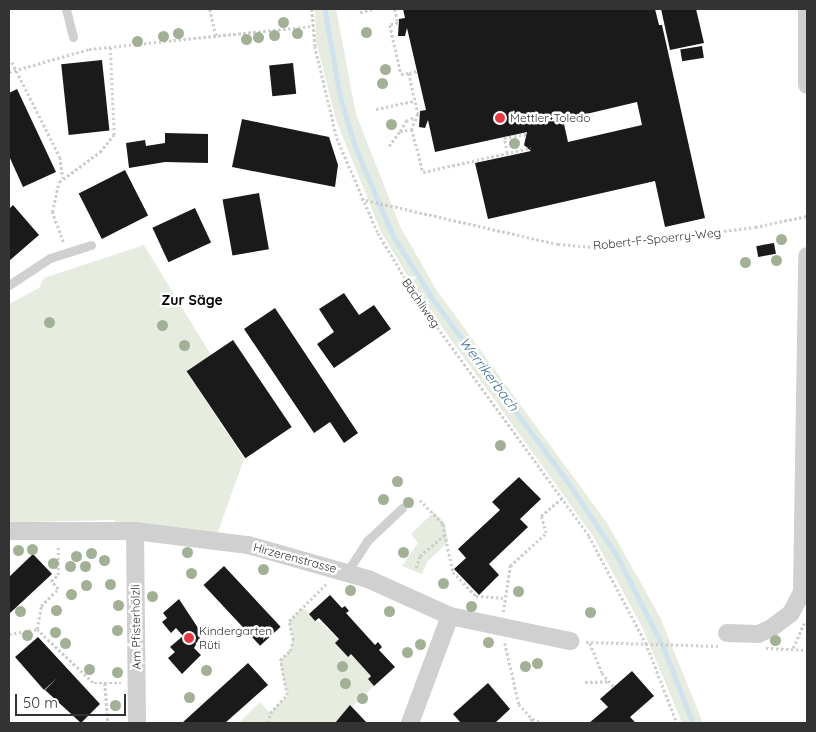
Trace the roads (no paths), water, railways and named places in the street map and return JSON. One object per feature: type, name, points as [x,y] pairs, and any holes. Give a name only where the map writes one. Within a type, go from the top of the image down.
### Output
[{"type":"street","points":[[807,9],[807,85]]},
{"type":"street","points":[[727,633],[758,634],[770,629],[791,613],[802,592],[807,256]]},
{"type":"street","name":"Hirzerenstrasse","points":[[9,532],[135,531],[248,545],[343,571],[450,616],[500,629],[570,641]]},
{"type":"street","name":"Am Pfisterhölzli","points":[[135,531],[137,723]]},
{"type":"street","points":[[410,723],[450,616]]},
{"type":"lane","points":[[66,9],[73,36]]},
{"type":"lane","points":[[9,284],[66,251],[91,245]]},
{"type":"lane","points":[[343,571],[367,541],[402,508]]},
{"type":"waterway","name":"Werrikerbach","points":[[325,9],[340,95],[355,146],[394,237],[435,302],[566,479],[618,557],[664,648],[693,723]]},
{"type":"place","name":"Mettler-Toledo","points":[[500,118]]},
{"type":"place","name":"Kindergarten Rüti","points":[[189,638]]},
{"type":"district","name":"Zur Säge","points":[[192,300]]}]
